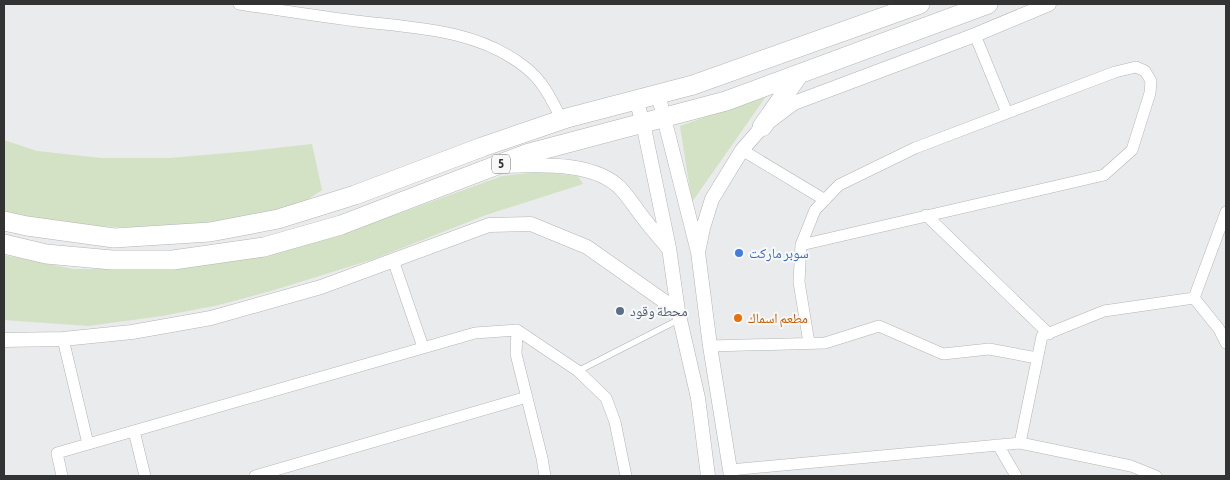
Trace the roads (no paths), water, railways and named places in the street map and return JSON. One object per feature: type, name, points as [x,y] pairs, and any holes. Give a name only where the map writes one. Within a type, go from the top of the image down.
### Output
[{"type":"highway","name":"5","points":[[4,221],[114,238],[210,232],[278,220],[355,195],[482,146],[562,120],[693,85],[920,4]]},
{"type":"highway","name":"5","points":[[4,244],[46,254],[112,260],[173,260],[264,247],[341,224],[526,154],[726,101],[988,4]]},
{"type":"highway","points":[[762,127],[799,74]]},
{"type":"street","points":[[239,4],[447,32],[483,43],[500,51],[526,68],[544,85],[562,120]]},
{"type":"street","points":[[698,252],[712,199],[742,150],[762,127],[794,103],[1049,4]]},
{"type":"street","points":[[975,34],[1008,113]]},
{"type":"street","points":[[801,245],[1104,175],[1132,150],[1150,93],[1151,82],[1145,71],[1136,67],[1115,72],[906,152],[839,185],[815,210],[801,245],[799,282],[809,344]]},
{"type":"street","points":[[658,94],[698,252],[710,346],[730,474]]},
{"type":"street","points":[[636,100],[669,248],[679,315],[698,398],[708,476],[1020,443],[1131,466],[1156,476]]},
{"type":"street","points":[[742,150],[825,200]]},
{"type":"street","points":[[493,167],[549,165],[581,169],[603,176],[621,188],[669,248]]},
{"type":"street","points":[[1194,298],[1226,212]]},
{"type":"street","points":[[926,215],[1048,334]]},
{"type":"street","points":[[4,340],[63,339],[132,332],[211,318],[321,287],[489,225],[531,224],[587,248],[679,315]]},
{"type":"street","points":[[394,260],[424,348]]},
{"type":"street","points":[[1020,443],[1042,336],[1104,311],[1194,298]]},
{"type":"street","points":[[1194,298],[1219,329],[1226,343]]},
{"type":"street","points":[[710,346],[824,343],[879,326],[943,354],[989,349],[1037,358]]},
{"type":"street","points":[[517,330],[516,354],[545,476]]},
{"type":"street","points":[[62,476],[57,453],[475,333],[517,330],[578,371],[606,398],[615,422],[626,476]]},
{"type":"street","points":[[63,339],[88,444]]},
{"type":"street","points":[[256,476],[527,397]]},
{"type":"street","points":[[134,431],[145,476]]},
{"type":"street","points":[[998,445],[1016,476]]},
{"type":"lane","points":[[578,371],[679,315]]},
{"type":"place","name":"سوبر ماركت","points":[[739,253]]},
{"type":"place","name":"محطة وقود","points":[[620,311]]},
{"type":"place","name":"مطعم اسماك","points":[[738,318]]}]
